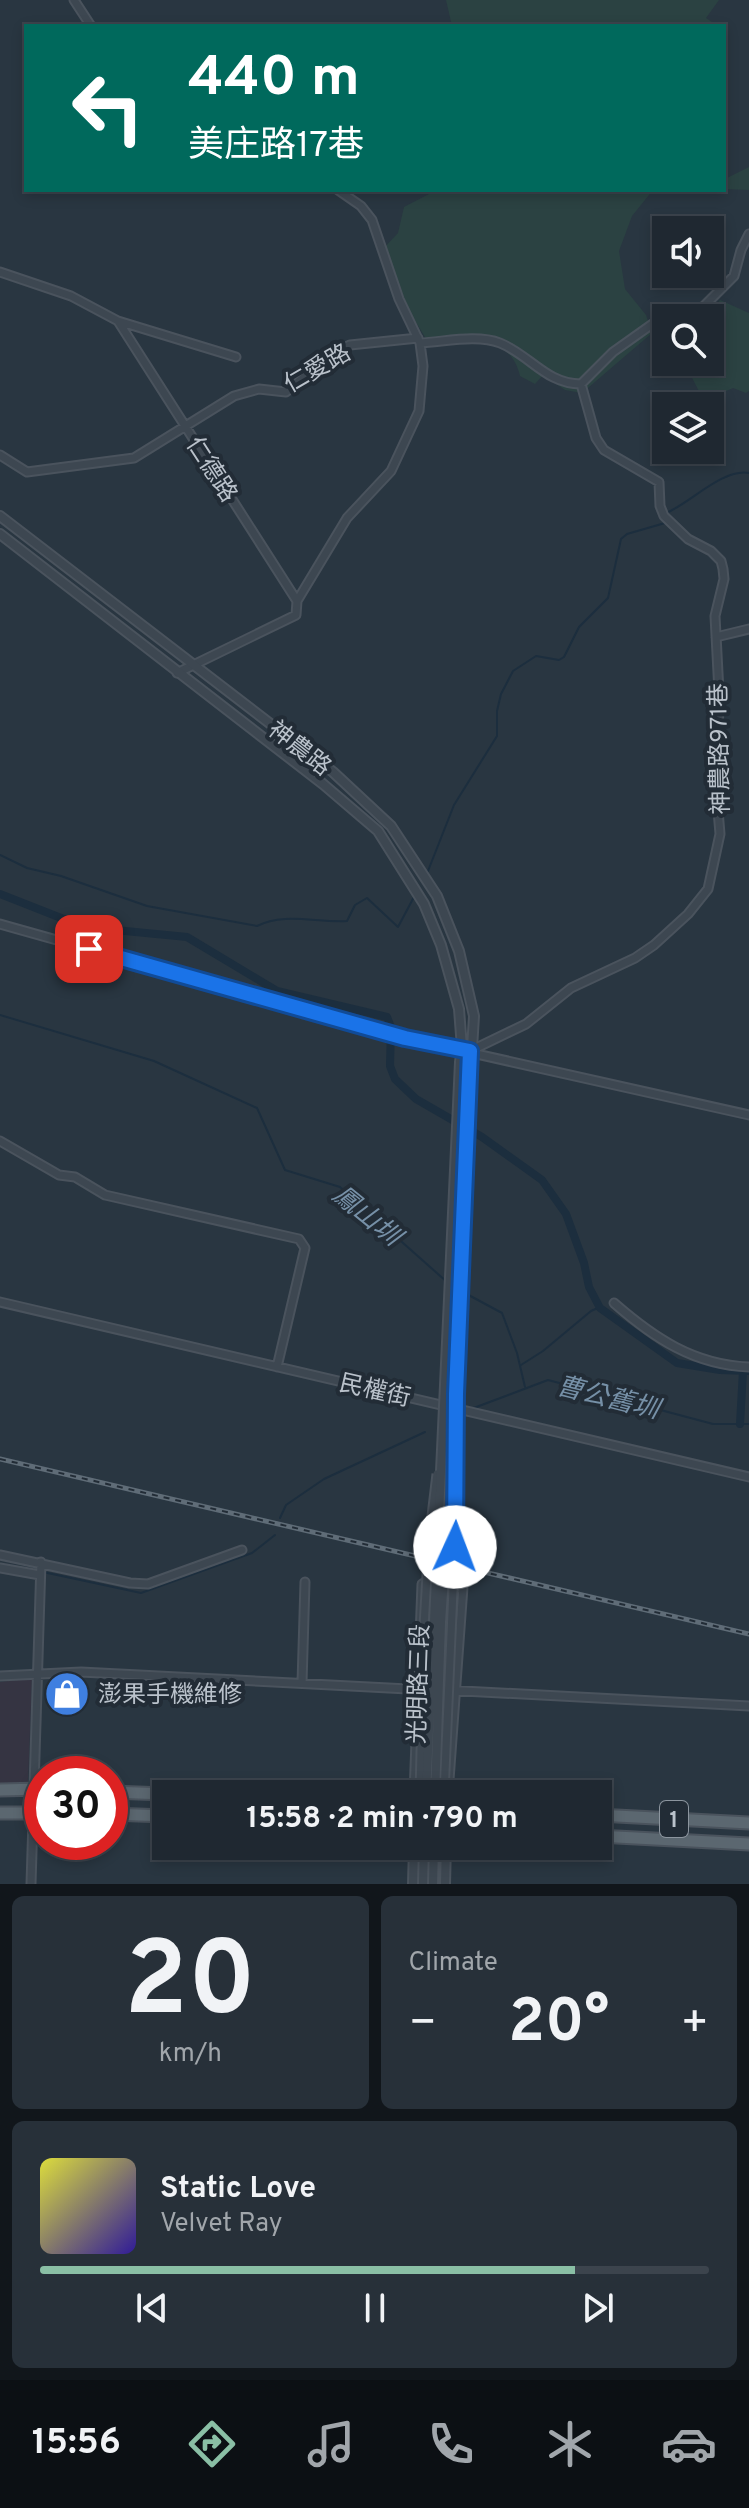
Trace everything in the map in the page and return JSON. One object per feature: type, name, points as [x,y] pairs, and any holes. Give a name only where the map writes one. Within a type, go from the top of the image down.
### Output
[{"type":"main road","points":[[0,1790],[24,1789]]},
{"type":"main road","points":[[128,1793],[152,1794]]},
{"type":"main road","points":[[0,1813],[24,1813]]},
{"type":"main road","points":[[128,1815],[152,1816]]},
{"type":"main road","name":"1","points":[[612,1816],[749,1823]]},
{"type":"main road","points":[[647,1839],[648,1818]]},
{"type":"main road","name":"1","points":[[612,1837],[749,1844]]},
{"type":"street","points":[[74,0],[79,3],[90,24]]},
{"type":"street","points":[[177,673],[296,615],[297,601],[347,518],[391,471],[419,411],[423,366],[419,341],[399,299],[372,220],[361,206],[341,192]]},
{"type":"street","points":[[581,384],[613,352],[665,315],[698,312],[734,276],[749,234]]},
{"type":"street","name":"仁德路","points":[[0,272],[71,296],[118,321],[297,601]]},
{"type":"street","points":[[118,321],[236,357]]},
{"type":"street","name":"仁愛路","points":[[0,455],[27,472],[134,458],[234,396],[259,389],[286,392],[334,353],[350,345],[491,340],[522,355],[553,380],[581,384]]},
{"type":"street","name":"神農路971巷","points":[[466,1050],[526,1024],[571,988],[635,958],[654,945],[688,914],[708,889],[720,834],[715,775],[719,692],[716,602],[724,579],[721,561],[711,551],[688,539],[664,516],[660,506],[659,482],[604,450],[596,438],[581,384]]},
{"type":"street","name":"神農路","points":[[0,516],[333,772],[391,826],[437,896],[459,951],[474,1016],[460,1062],[446,1393],[424,1780]]},
{"type":"street","name":"神農路","points":[[0,534],[323,784],[378,831],[424,904],[441,945],[471,1065],[435,1780]]},
{"type":"street","points":[[716,637],[749,629]]},
{"type":"street","points":[[0,924],[405,1038],[749,1115]]},
{"type":"street","points":[[0,1141],[59,1175],[75,1177],[105,1195],[299,1239],[305,1248],[277,1367]]},
{"type":"street","name":"民權街","points":[[0,1302],[749,1477]]},
{"type":"street","points":[[614,1303],[655,1338],[687,1354],[724,1366],[749,1367]]},
{"type":"street","points":[[447,1780],[456,1522],[456,1394]]},
{"type":"street","points":[[0,1568],[40,1569],[148,1584],[242,1550]]},
{"type":"street","points":[[0,1555],[40,1569]]},
{"type":"street","points":[[38,1756],[40,1569]]},
{"type":"street","name":"光明路三段","points":[[415,1780],[422,1584],[430,1580],[463,1587],[447,1780]]},
{"type":"street","points":[[302,1683],[305,1582]]},
{"type":"street","points":[[0,1676],[81,1672],[749,1706]]},
{"type":"street","points":[[31,1884],[33,1860]]},
{"type":"street","points":[[413,1884],[414,1860]]},
{"type":"street","points":[[423,1884],[424,1860]]},
{"type":"street","points":[[433,1884],[434,1860]]},
{"type":"street","points":[[445,1884],[446,1860]]},
{"type":"shaded area","points":[[32,1678],[29,1756],[24,1756],[24,1783],[0,1785],[0,1682]]},
{"type":"green space","points":[[446,0],[719,0],[706,18],[715,24],[452,24]]},
{"type":"green space","points":[[749,167],[749,190],[726,189],[726,178]]},
{"type":"green space","points":[[430,192],[651,192],[632,216],[619,251],[625,289],[646,315],[652,333],[582,393],[565,390],[543,375],[535,384],[520,376],[515,362],[496,345],[470,341],[428,342],[408,309],[384,248],[398,233],[404,207]]},
{"type":"green space","points":[[720,300],[749,313],[749,391],[746,393],[733,388],[724,392],[699,392],[691,376],[724,376],[724,304],[718,304]]},
{"type":"waterway","points":[[666,513],[717,481],[739,473],[749,473]]},
{"type":"waterway","points":[[426,876],[454,805],[497,736],[501,694],[513,671],[536,656],[559,660],[564,657],[579,627],[608,598],[621,539],[627,534],[665,523],[665,519]]},
{"type":"waterway","points":[[0,855],[27,868],[61,876],[147,906],[257,926],[289,919],[347,921],[355,905],[367,898],[398,927],[415,895]]},
{"type":"waterway","points":[[0,894],[84,927],[187,937],[277,991],[387,1017],[391,1027],[390,1066],[395,1079],[416,1099],[482,1137],[542,1180],[566,1214],[584,1263],[589,1287],[600,1308],[677,1363],[749,1371]]},
{"type":"waterway","name":"鳳山圳","points":[[0,1015],[154,1061],[257,1108],[285,1170],[340,1187],[447,1282]]},
{"type":"waterway","name":"鳳山圳","points":[[463,1292],[502,1313],[517,1353],[525,1387]]},
{"type":"waterway","points":[[521,1365],[600,1307]]},
{"type":"waterway","points":[[740,1424],[743,1371]]},
{"type":"waterway","name":"曹公舊圳","points":[[471,1409],[548,1380],[713,1424],[749,1424]]},
{"type":"waterway","name":"曹公舊圳","points":[[280,1518],[286,1505],[324,1479],[425,1432]]},
{"type":"waterway","name":"曹公舊圳","points":[[43,1572],[141,1593],[252,1553],[275,1535]]},
{"type":"waterway","name":"曹公舊圳","points":[[0,1564],[37,1571]]},
{"type":"railway","points":[[0,1459],[749,1634]]},
{"type":"place","name":"澎果手機維修","points":[[67,1694]]},
{"type":"route","points":[[89,949],[405,1038],[470,1051],[456,1394],[455,1547]]}]
